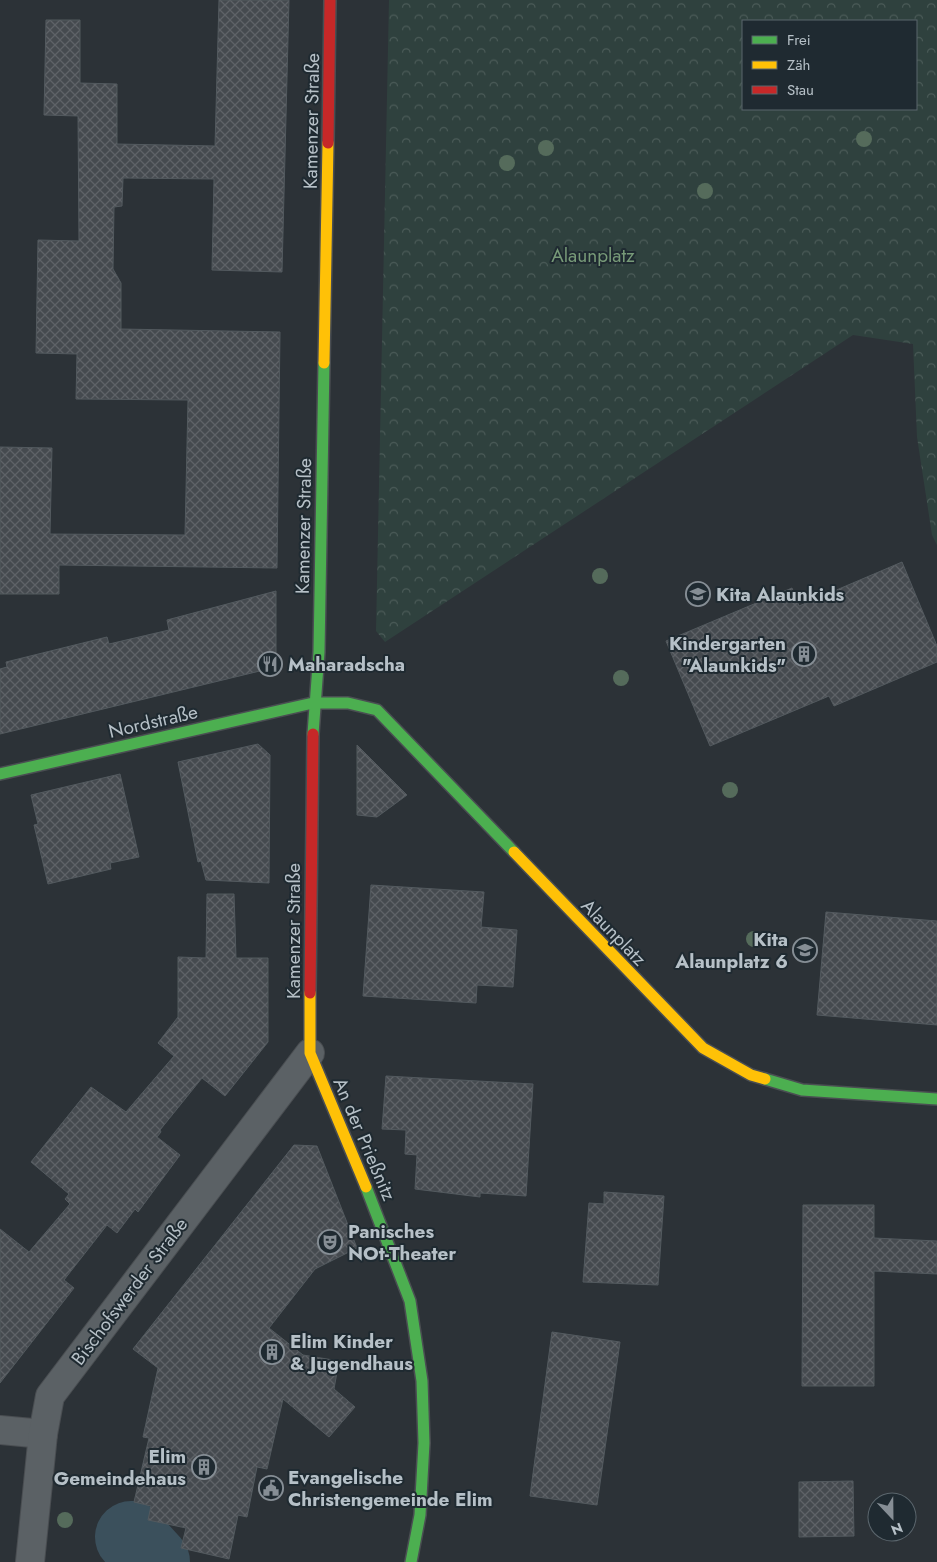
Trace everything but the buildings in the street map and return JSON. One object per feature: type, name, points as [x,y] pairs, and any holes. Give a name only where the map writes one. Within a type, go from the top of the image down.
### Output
[{"type":"street","name":"Kamenzer Straße","points":[[310,1052],[311,754],[313,703],[319,642],[330,0]]},
{"type":"street","name":"Alaunplatz","points":[[313,703],[348,702],[377,710],[703,1048],[751,1075],[802,1090],[937,1099]]},
{"type":"street","name":"Nordstraße","points":[[0,774],[313,703]]},
{"type":"street","name":"Bischofswerder Straße","points":[[30,1562],[43,1434],[50,1396],[310,1052]]},
{"type":"street","name":"An der Prießnitz","points":[[310,1052],[383,1228],[410,1301],[422,1381],[424,1443],[420,1515],[411,1562]]},
{"type":"street","points":[[0,1430],[43,1434]]},
{"type":"green space","name":"Alaunplatz","points":[[389,0],[937,0],[937,545],[932,535],[917,437],[913,344],[853,335],[385,642],[376,631]]},
{"type":"waterway","points":[[131,1537],[154,1562]]},
{"type":"traffic: fast","points":[[313,734],[319,652],[324,363]]},
{"type":"traffic: fast","points":[[0,774],[313,703],[348,703],[377,710],[514,852]]},
{"type":"traffic: fast","points":[[765,1079],[802,1090],[937,1099]]},
{"type":"traffic: fast","points":[[366,1187],[410,1301],[422,1381],[424,1443],[420,1515],[411,1562]]},
{"type":"traffic: slow","points":[[324,363],[328,143]]},
{"type":"traffic: slow","points":[[514,852],[703,1048],[751,1075],[765,1079]]},
{"type":"traffic: slow","points":[[310,993],[310,1053],[366,1187]]},
{"type":"traffic: jam","points":[[328,143],[330,0]]},
{"type":"traffic: jam","points":[[310,993],[313,734]]},
{"type":"place","name":"Kita Alaunkids","points":[[698,594]]},
{"type":"place","name":"Kindergarten \"Alaunkids\"","points":[[804,654]]},
{"type":"place","name":"Maharadscha","points":[[270,664]]},
{"type":"place","name":"Kita Alaunplatz 6","points":[[805,950]]},
{"type":"place","name":"Panisches NOt-Theater","points":[[330,1242]]},
{"type":"place","name":"Elim Kinder & Jugendhaus","points":[[272,1352]]},
{"type":"place","name":"Elim Gemeindehaus","points":[[204,1467]]},
{"type":"place","name":"Evangelische Christengemeinde Elim","points":[[271,1488]]}]
